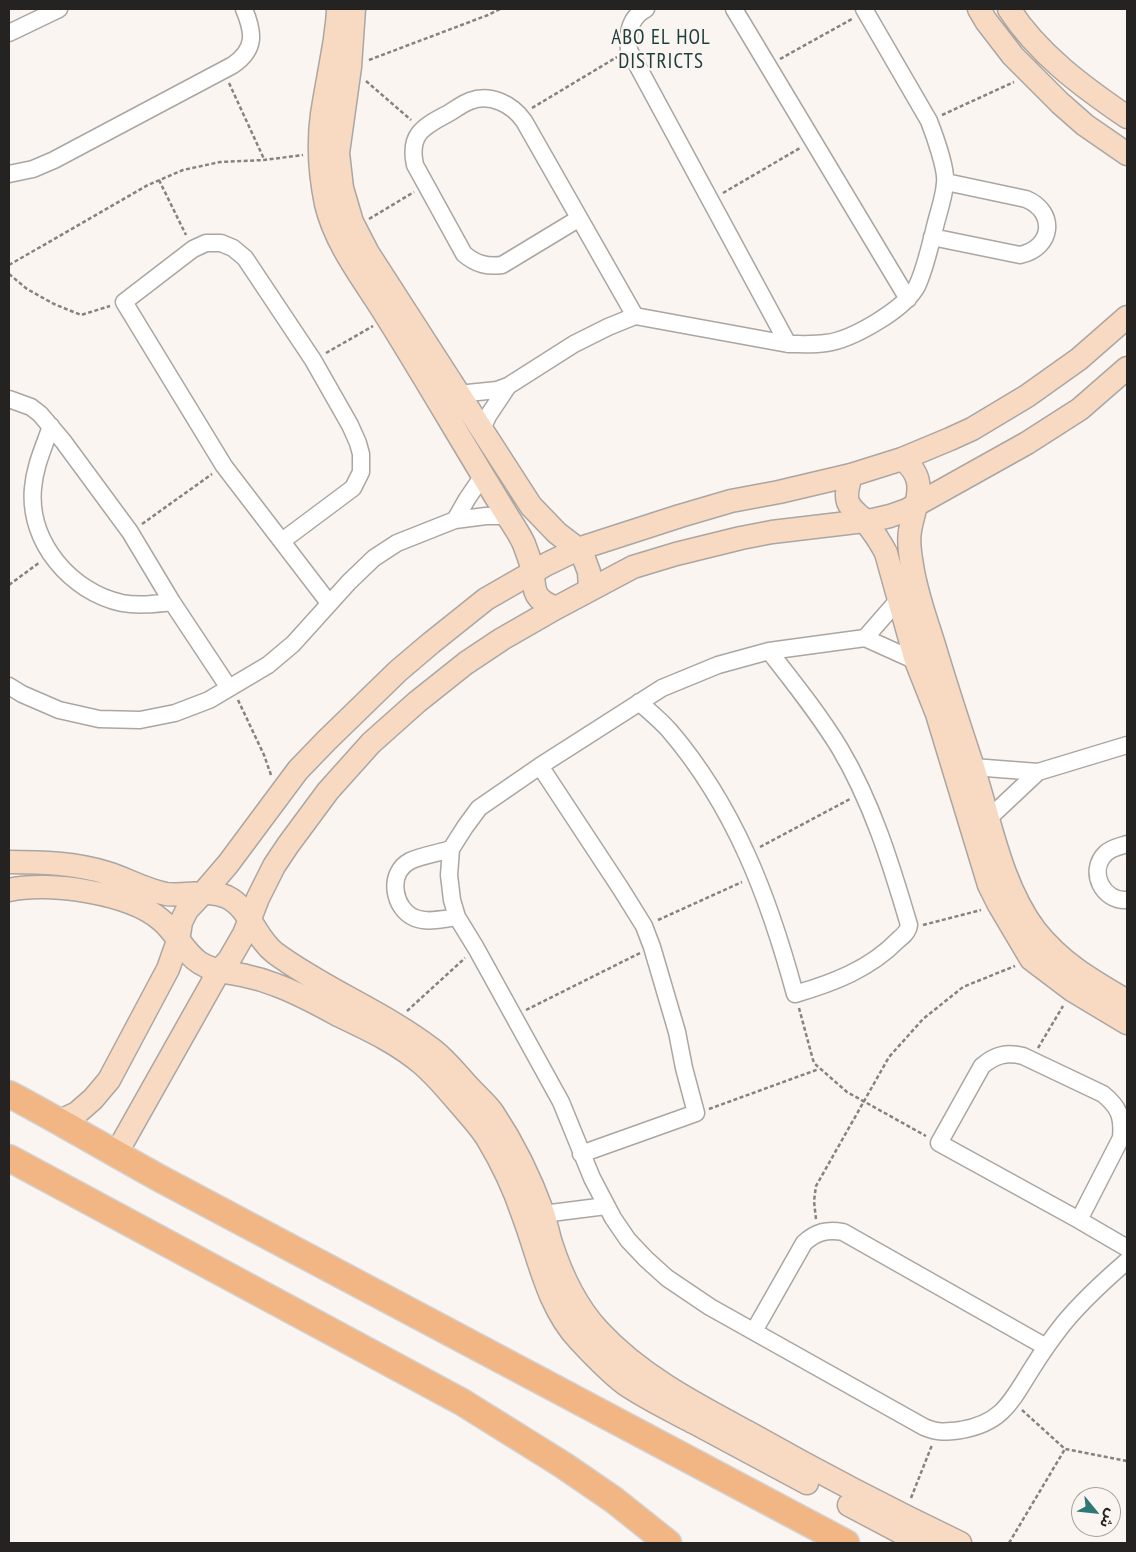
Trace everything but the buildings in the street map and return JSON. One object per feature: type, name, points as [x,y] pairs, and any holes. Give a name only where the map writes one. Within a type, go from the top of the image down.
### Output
[{"type":"main road","points":[[9,1094],[116,1154],[846,1543]]},
{"type":"main road","points":[[9,1158],[462,1402],[563,1465],[614,1500],[668,1543]]},
{"type":"street","points":[[9,174],[54,160],[241,59],[247,52],[252,32],[244,9]]},
{"type":"street","points":[[338,9],[322,115],[328,153],[342,188],[352,222],[368,253],[531,506],[557,534],[578,549],[583,556],[588,572],[590,589]]},
{"type":"street","points":[[354,9],[350,67],[328,153],[324,192],[327,207],[335,229],[352,262],[524,545],[532,572],[532,582],[535,591],[547,604],[556,608]]},
{"type":"street","points":[[646,9],[639,13],[632,21],[629,30],[629,50],[788,344]]},
{"type":"street","points":[[734,9],[908,299]]},
{"type":"street","points":[[979,9],[1013,56],[1060,103],[1086,125],[1127,154]]},
{"type":"street","points":[[1009,9],[1016,20],[1050,59],[1127,117]]},
{"type":"street","points":[[9,33],[54,10]]},
{"type":"street","points":[[458,394],[496,390],[508,386],[574,344],[635,316],[788,344],[827,343],[847,338],[862,330],[908,299],[916,286],[932,237],[946,182],[935,136],[929,121],[864,10]]},
{"type":"street","points":[[578,219],[502,265],[482,265],[472,261],[464,254],[414,165],[412,155],[413,144],[417,135],[421,129],[469,102],[484,98],[504,103],[513,108],[520,115],[635,316]]},
{"type":"street","points":[[932,237],[1020,255],[1029,253],[1037,248],[1043,242],[1047,233],[1046,216],[1034,202],[946,182]]},
{"type":"street","points":[[282,541],[354,488],[361,472],[361,454],[358,442],[313,360],[245,258],[233,248],[221,243],[206,243],[193,249],[124,302],[224,466],[329,603]]},
{"type":"street","points":[[60,1121],[88,1104],[109,1080],[168,969],[178,941],[181,922],[187,910],[228,864],[298,770],[326,740],[398,671],[486,599],[532,572],[578,549],[731,501],[851,475],[902,460],[972,429],[1027,396],[1079,359],[1127,317]]},
{"type":"street","points":[[116,1154],[219,971],[237,947],[266,880],[288,845],[328,791],[371,743],[416,702],[466,663],[502,639],[556,608],[633,568],[710,545],[772,532],[864,521],[890,516],[907,510],[1027,443],[1080,409],[1127,368]]},
{"type":"street","points":[[481,430],[508,386]]},
{"type":"street","points":[[9,399],[31,407],[51,426],[130,532],[172,602],[229,688]]},
{"type":"street","points":[[51,426],[36,464],[32,490],[35,516],[43,541],[57,563],[75,582],[98,595],[122,603],[148,605],[172,602]]},
{"type":"street","points":[[902,460],[910,465],[918,480],[917,504],[909,533],[908,594],[916,660],[973,767],[989,818],[986,846],[1009,881],[1020,906],[1034,928],[1039,952]]},
{"type":"street","points":[[851,475],[847,497],[848,503],[880,541],[908,594],[986,846],[990,885],[999,905],[1072,990],[1127,1022]]},
{"type":"street","points":[[456,520],[482,477]]},
{"type":"street","points":[[9,686],[22,694],[59,710],[99,719],[140,720],[175,713],[209,700],[268,665],[293,644],[329,603],[374,558],[397,543],[456,520],[486,516],[507,516]]},
{"type":"street","points":[[865,638],[908,594]]},
{"type":"street","points":[[916,660],[865,638],[770,651],[718,665],[662,688],[540,766],[479,808],[451,849],[449,875],[452,900],[457,917],[561,1102],[581,1154],[606,1206],[628,1240],[646,1260],[667,1278],[710,1307],[924,1427],[937,1432],[968,1428],[999,1416],[1012,1402],[1046,1347],[1064,1323],[1089,1295],[1127,1261]]},
{"type":"street","points":[[639,702],[668,729],[695,763],[719,798],[740,836],[772,916],[795,994],[828,984],[865,966],[894,944],[909,928],[909,925],[887,854],[863,793],[840,748],[808,700],[770,651]]},
{"type":"street","points":[[973,767],[1038,772],[1127,747]]},
{"type":"street","points":[[540,766],[622,889],[644,926],[677,1032],[696,1113],[581,1154]]},
{"type":"street","points":[[989,818],[1038,772]]},
{"type":"street","points":[[1127,844],[1107,852],[1098,868],[1098,878],[1107,894],[1115,898],[1127,900]]},
{"type":"street","points":[[451,849],[409,862],[398,875],[395,891],[398,902],[405,912],[415,918],[426,920],[457,917]]},
{"type":"street","points":[[9,862],[42,862],[80,867],[106,872],[166,894],[204,892],[231,899],[239,906],[269,948],[292,965],[394,1023],[436,1052],[492,1111],[523,1165],[543,1214],[558,1262],[572,1294],[596,1328],[623,1353],[673,1392],[841,1484],[960,1543]]},
{"type":"street","points":[[9,890],[53,887],[82,890],[111,897],[150,911],[168,926],[178,941],[198,962],[219,971],[245,975],[293,991],[398,1046],[422,1064],[434,1076],[486,1135],[512,1184],[553,1300],[565,1322],[577,1338],[606,1367],[625,1384],[661,1405],[921,1543]]},
{"type":"street","points":[[1039,952],[1063,960],[1086,977],[1127,1001]]},
{"type":"street","points":[[1079,1220],[1122,1138],[1123,1125],[1120,1113],[1113,1102],[1103,1094],[1030,1060],[1012,1054],[1001,1054],[990,1058],[982,1066],[939,1143],[1127,1248]]},
{"type":"street","points":[[543,1214],[606,1206]]},
{"type":"street","points":[[754,1331],[804,1243],[812,1236],[832,1230],[843,1232],[1046,1347]]},
{"type":"path","points":[[421,129],[350,67],[500,9]]},
{"type":"path","points":[[768,66],[864,10]]},
{"type":"path","points":[[520,115],[629,50]]},
{"type":"path","points":[[223,70],[264,160]]},
{"type":"path","points":[[929,121],[1031,74]]},
{"type":"path","points":[[711,200],[813,141]]},
{"type":"path","points":[[9,265],[148,185],[183,170],[220,162],[264,160],[328,153]]},
{"type":"path","points":[[159,180],[193,249]]},
{"type":"path","points":[[355,228],[426,185]]},
{"type":"path","points":[[9,274],[27,289],[54,304],[81,315],[124,302]]},
{"type":"path","points":[[313,360],[387,317]]},
{"type":"path","points":[[130,532],[224,466]]},
{"type":"path","points":[[9,585],[51,554]]},
{"type":"path","points":[[229,688],[241,706],[264,755],[279,795]]},
{"type":"path","points":[[748,854],[863,793]]},
{"type":"path","points":[[644,926],[757,876]]},
{"type":"path","points":[[909,928],[999,905]]},
{"type":"path","points":[[514,1016],[652,947]]},
{"type":"path","points":[[394,1023],[476,948]]},
{"type":"path","points":[[822,1232],[816,1217],[814,1201],[816,1186],[889,1057],[923,1019],[963,987],[1039,952]]},
{"type":"path","points":[[1030,1060],[1072,990]]},
{"type":"path","points":[[795,994],[812,1060],[820,1069],[847,1092],[939,1143]]},
{"type":"path","points":[[696,1113],[820,1069]]},
{"type":"path","points":[[1012,1402],[1065,1449],[1127,1461]]},
{"type":"path","points":[[904,1516],[937,1432]]},
{"type":"path","points":[[1009,1543],[1065,1449]]},
{"type":"district","name":"ABO EL HOL DISTRICTS","points":[[661,50]]}]
